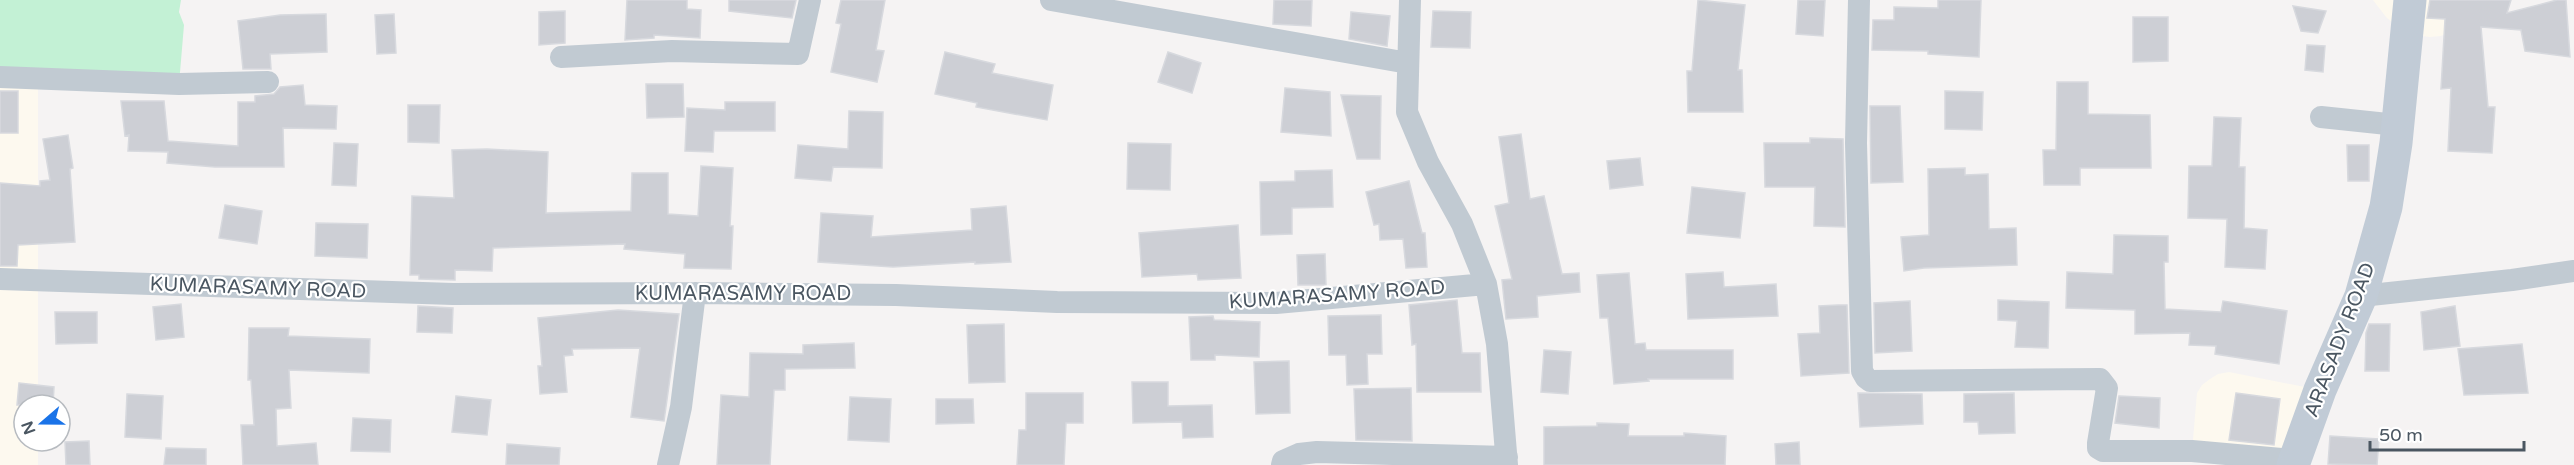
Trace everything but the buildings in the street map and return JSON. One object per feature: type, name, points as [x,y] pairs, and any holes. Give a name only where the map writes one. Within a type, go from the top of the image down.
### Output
[{"type":"main road","name":"ARASADY ROAD","points":[[2294,462],[2320,390],[2361,296],[2386,207],[2410,0]]},
{"type":"street","points":[[561,57],[672,51],[798,54],[810,0]]},
{"type":"street","points":[[1050,0],[1408,63]]},
{"type":"street","points":[[1282,465],[1283,460],[1299,454],[1317,452],[1507,461],[1497,344],[1486,285],[1462,224],[1428,162],[1407,112],[1410,0]]},
{"type":"street","points":[[1859,0],[1856,143],[1862,371],[1866,378],[1870,381],[2100,379],[2108,388],[2098,442],[2098,448],[2103,451],[2192,451],[2294,462]]},
{"type":"street","points":[[0,77],[179,84],[268,82]]},
{"type":"street","points":[[2321,117],[2397,125]]},
{"type":"street","points":[[2361,296],[2574,271]]},
{"type":"street","name":"KUMARASAMY ROAD","points":[[0,279],[453,294],[896,295],[1058,302],[1276,303],[1486,285]]},
{"type":"street","points":[[668,465],[681,407],[695,293]]},
{"type":"shaded area","points":[[2373,0],[2462,0],[2451,31],[2441,36],[2430,37],[2406,34],[2386,17]]},
{"type":"shaded area","points":[[0,77],[38,78],[38,393],[12,393],[12,453],[38,453],[38,465],[0,465]]},
{"type":"shaded area","points":[[2229,372],[2320,390],[2294,460],[2192,451],[2197,393],[2210,379],[2218,374]]},
{"type":"green space","points":[[0,0],[181,0],[179,12],[184,25],[179,84],[0,77]]}]
